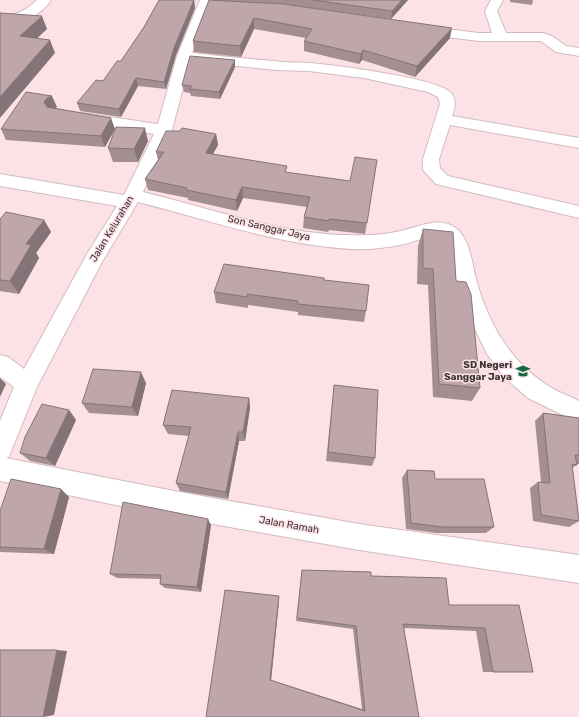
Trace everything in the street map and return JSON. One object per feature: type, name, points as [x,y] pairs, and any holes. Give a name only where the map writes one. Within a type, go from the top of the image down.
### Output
[{"type":"street","points":[[0,19],[22,18],[27,16],[45,0]]},
{"type":"street","points":[[497,0],[491,11],[501,38]]},
{"type":"street","name":"Jalan Kelurahan","points":[[0,449],[27,384],[94,259],[131,198],[164,130],[184,56],[204,3]]},
{"type":"street","points":[[406,27],[479,37],[543,37],[548,39],[558,48],[579,52]]},
{"type":"street","points":[[184,56],[356,73],[433,88],[445,95],[448,104],[431,159],[432,170],[442,180],[460,186],[579,212]]},
{"type":"street","points":[[66,115],[164,130]]},
{"type":"street","points":[[444,119],[579,143]]},
{"type":"street","name":"Son Sanggar Jaya","points":[[0,180],[131,198],[278,232],[339,242],[372,243],[403,238],[435,229],[446,231],[453,236],[457,244],[472,302],[495,348],[512,370],[536,391],[579,412]]},
{"type":"street","points":[[0,364],[27,384]]},
{"type":"street","name":"Jalan Ramah","points":[[0,469],[174,504],[359,537],[504,557],[579,570]]},
{"type":"building","points":[[159,0],[194,0],[174,48],[164,82],[136,78],[119,109],[77,103],[96,80],[103,81],[117,61],[121,61],[144,27]]},
{"type":"building","points":[[209,0],[283,4],[452,28],[417,66],[363,50],[361,54],[304,41],[312,29],[254,18],[240,46],[193,41]]},
{"type":"building","points":[[313,0],[402,0],[392,11]]},
{"type":"building","points":[[0,13],[42,16],[20,36],[50,40],[0,97]]},
{"type":"building","points":[[190,56],[235,60],[219,92],[190,89],[192,86],[182,85]]},
{"type":"building","points":[[26,92],[52,96],[47,98],[44,102],[47,107],[111,118],[101,136],[1,129]]},
{"type":"building","points":[[116,127],[145,128],[134,149],[108,148]]},
{"type":"building","points":[[182,128],[216,134],[206,153],[287,166],[285,172],[350,181],[355,157],[377,160],[367,223],[329,219],[329,221],[304,217],[310,197],[242,187],[236,200],[186,190],[187,188],[145,179],[164,152],[156,152],[166,131],[180,131]]},
{"type":"building","points":[[6,212],[44,220],[26,244],[31,245],[10,281],[0,280],[0,219]]},
{"type":"building","points":[[423,229],[453,232],[456,281],[466,282],[471,294],[480,388],[439,384],[433,269],[423,268]]},
{"type":"building","points":[[224,264],[324,278],[324,280],[369,285],[366,311],[298,304],[298,301],[247,294],[247,297],[214,292]]},
{"type":"building","points":[[93,369],[141,372],[132,407],[82,403]]},
{"type":"building","points":[[334,385],[378,390],[375,458],[328,452]]},
{"type":"building","points":[[172,390],[249,398],[243,432],[238,432],[226,492],[176,483],[191,427],[163,425]]},
{"type":"building","points":[[42,404],[69,410],[46,458],[20,453],[25,437]]},
{"type":"building","points":[[543,413],[579,418],[579,455],[575,455],[577,465],[572,464],[579,521],[541,515],[538,482],[550,483]]},
{"type":"building","points":[[407,470],[434,471],[435,479],[484,479],[494,527],[442,527],[411,523]]},
{"type":"building","points":[[11,479],[61,489],[44,549],[0,547],[0,511]]},
{"type":"building","points":[[123,502],[208,519],[197,587],[160,584],[161,575],[110,574]]},
{"type":"building","points":[[302,570],[371,572],[371,576],[446,578],[449,605],[519,605],[533,672],[493,672],[485,628],[403,624],[419,717],[206,717],[225,590],[279,596],[270,680],[365,711],[356,626],[297,618]]},
{"type":"building","points":[[0,650],[57,650],[43,717],[0,717]]},
{"type":"place","name":"SD Negeri Sanggar Jaya","points":[[523,371]]}]
